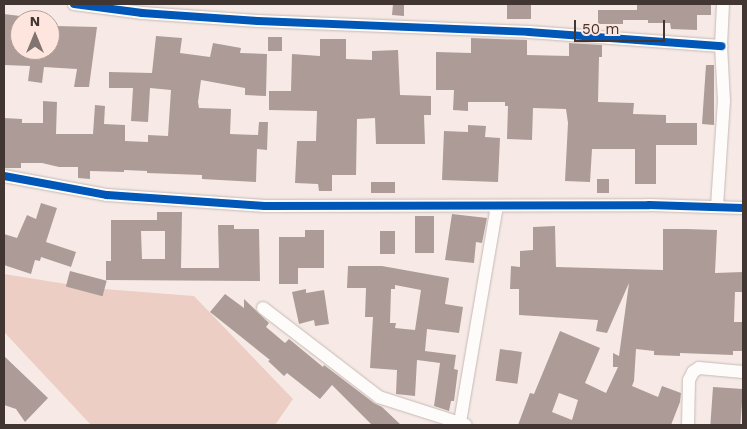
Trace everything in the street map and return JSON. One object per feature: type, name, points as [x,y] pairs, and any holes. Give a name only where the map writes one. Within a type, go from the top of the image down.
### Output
[{"type":"street","points":[[74,4],[143,8],[258,21],[521,31],[721,46]]},
{"type":"street","points":[[717,206],[724,101],[721,46],[723,4]]},
{"type":"street","points":[[4,176],[107,195],[171,201],[265,206],[717,206],[743,208]]},
{"type":"street","points":[[263,308],[379,397],[463,424],[497,206]]},
{"type":"street","points":[[688,425],[689,380],[694,372],[699,368],[743,372]]},
{"type":"shaded area","points":[[4,274],[91,288],[194,296],[293,399],[275,425],[91,425],[4,332]]},
{"type":"building","points":[[393,4],[404,4],[404,16],[392,15]]},
{"type":"building","points":[[507,4],[531,4],[531,19],[507,19]]},
{"type":"building","points":[[637,4],[711,4],[711,15],[697,15],[697,30],[671,29],[670,23],[648,23],[648,20],[623,20],[623,24],[598,24],[598,10],[637,10]]},
{"type":"building","points":[[4,14],[10,15],[10,60],[60,60],[60,26],[97,27],[89,87],[74,87],[77,69],[44,67],[42,83],[28,81],[30,66],[4,65]]},
{"type":"building","points":[[156,36],[182,38],[180,53],[210,57],[213,43],[241,48],[240,53],[267,54],[266,96],[245,95],[245,88],[201,80],[198,102],[199,108],[231,109],[230,134],[258,135],[259,122],[268,122],[267,150],[257,149],[256,182],[202,179],[202,175],[147,173],[147,171],[124,170],[124,172],[90,171],[90,179],[78,178],[78,167],[59,167],[42,163],[21,163],[21,168],[4,168],[4,118],[22,119],[22,123],[43,123],[43,101],[57,102],[56,134],[93,134],[95,105],[105,106],[104,124],[125,125],[125,141],[148,142],[148,135],[168,136],[171,90],[150,88],[148,122],[131,121],[133,88],[109,88],[109,72],[152,73]]},
{"type":"building","points":[[268,37],[282,37],[282,51],[268,51]]},
{"type":"building","points":[[471,38],[527,40],[527,55],[569,56],[569,43],[602,45],[602,57],[599,57],[598,102],[634,103],[633,114],[666,115],[666,123],[697,123],[697,145],[656,145],[656,184],[635,184],[635,149],[592,149],[590,182],[565,181],[568,123],[566,109],[533,108],[532,140],[507,139],[508,106],[505,106],[505,102],[468,102],[468,111],[453,110],[454,90],[436,90],[436,52],[471,53]]},
{"type":"building","points":[[320,39],[346,39],[346,59],[372,60],[372,51],[398,50],[400,95],[431,96],[431,115],[424,115],[425,144],[376,144],[375,118],[357,119],[356,175],[332,175],[332,191],[319,191],[318,184],[295,183],[297,141],[316,141],[317,111],[269,110],[269,91],[291,91],[292,54],[320,56]]},
{"type":"building","points":[[706,65],[714,65],[714,125],[702,124]]},
{"type":"building","points":[[468,125],[486,126],[485,137],[500,138],[498,182],[442,180],[444,131],[468,132]]},
{"type":"building","points":[[597,179],[609,179],[609,193],[597,193]]},
{"type":"building","points":[[371,182],[395,182],[395,193],[371,193]]},
{"type":"building","points":[[41,203],[57,208],[46,242],[76,252],[71,267],[41,257],[40,261],[35,260],[31,274],[4,265],[4,234],[17,238],[27,215],[36,219]]},
{"type":"building","points":[[157,212],[182,212],[181,268],[219,268],[218,225],[234,225],[234,229],[259,229],[260,281],[106,280],[106,261],[111,261],[111,220],[157,220]],"holes":[[[141,231],[165,231],[165,259],[142,259]]]},
{"type":"building","points":[[452,214],[487,218],[482,243],[476,242],[474,263],[445,260]]},
{"type":"building","points":[[415,216],[434,216],[434,253],[415,253]]},
{"type":"building","points":[[555,226],[556,267],[663,270],[663,229],[717,230],[715,273],[743,272],[743,292],[735,292],[734,322],[743,322],[743,351],[733,351],[733,355],[680,353],[680,356],[654,355],[654,351],[636,349],[632,386],[658,397],[662,386],[681,393],[680,402],[671,425],[518,425],[530,393],[534,394],[560,331],[600,348],[585,383],[606,393],[618,367],[613,367],[613,353],[619,356],[629,283],[607,333],[596,331],[598,320],[519,315],[519,289],[510,289],[511,266],[520,267],[520,251],[533,250],[533,227]],"holes":[[[559,393],[578,400],[572,420],[552,412]]]},
{"type":"building","points":[[305,230],[324,230],[324,268],[298,268],[298,284],[279,284],[279,237],[305,237]]},
{"type":"building","points":[[380,231],[395,231],[395,254],[380,254]]},
{"type":"building","points":[[348,266],[382,266],[449,278],[445,304],[463,307],[459,333],[427,329],[425,351],[456,355],[454,369],[458,370],[454,401],[451,401],[449,411],[434,406],[440,363],[417,360],[415,396],[396,394],[397,370],[370,368],[373,317],[365,317],[366,288],[347,288]],"holes":[[[395,285],[421,290],[415,330],[395,328],[396,323],[390,323],[391,289],[395,289]]]},
{"type":"building","points":[[70,271],[107,281],[103,296],[66,286]]},
{"type":"building","points":[[306,289],[306,293],[324,290],[329,324],[315,326],[314,320],[299,324],[292,292]]},
{"type":"building","points":[[225,294],[244,308],[244,299],[269,323],[266,327],[285,343],[289,339],[323,367],[324,365],[382,407],[401,425],[372,425],[332,385],[320,399],[287,373],[284,376],[268,361],[270,360],[210,312]]},
{"type":"building","points":[[500,349],[522,352],[517,384],[496,381]]},
{"type":"building","points":[[4,356],[48,398],[25,422],[16,409],[4,405]]},
{"type":"building","points":[[713,387],[743,389],[740,425],[710,425]]},
{"type":"cycle path","points":[[74,4],[142,13],[258,21],[529,32],[721,46]]},
{"type":"cycle path","points":[[4,176],[107,195],[265,206],[649,205],[743,208]]}]
